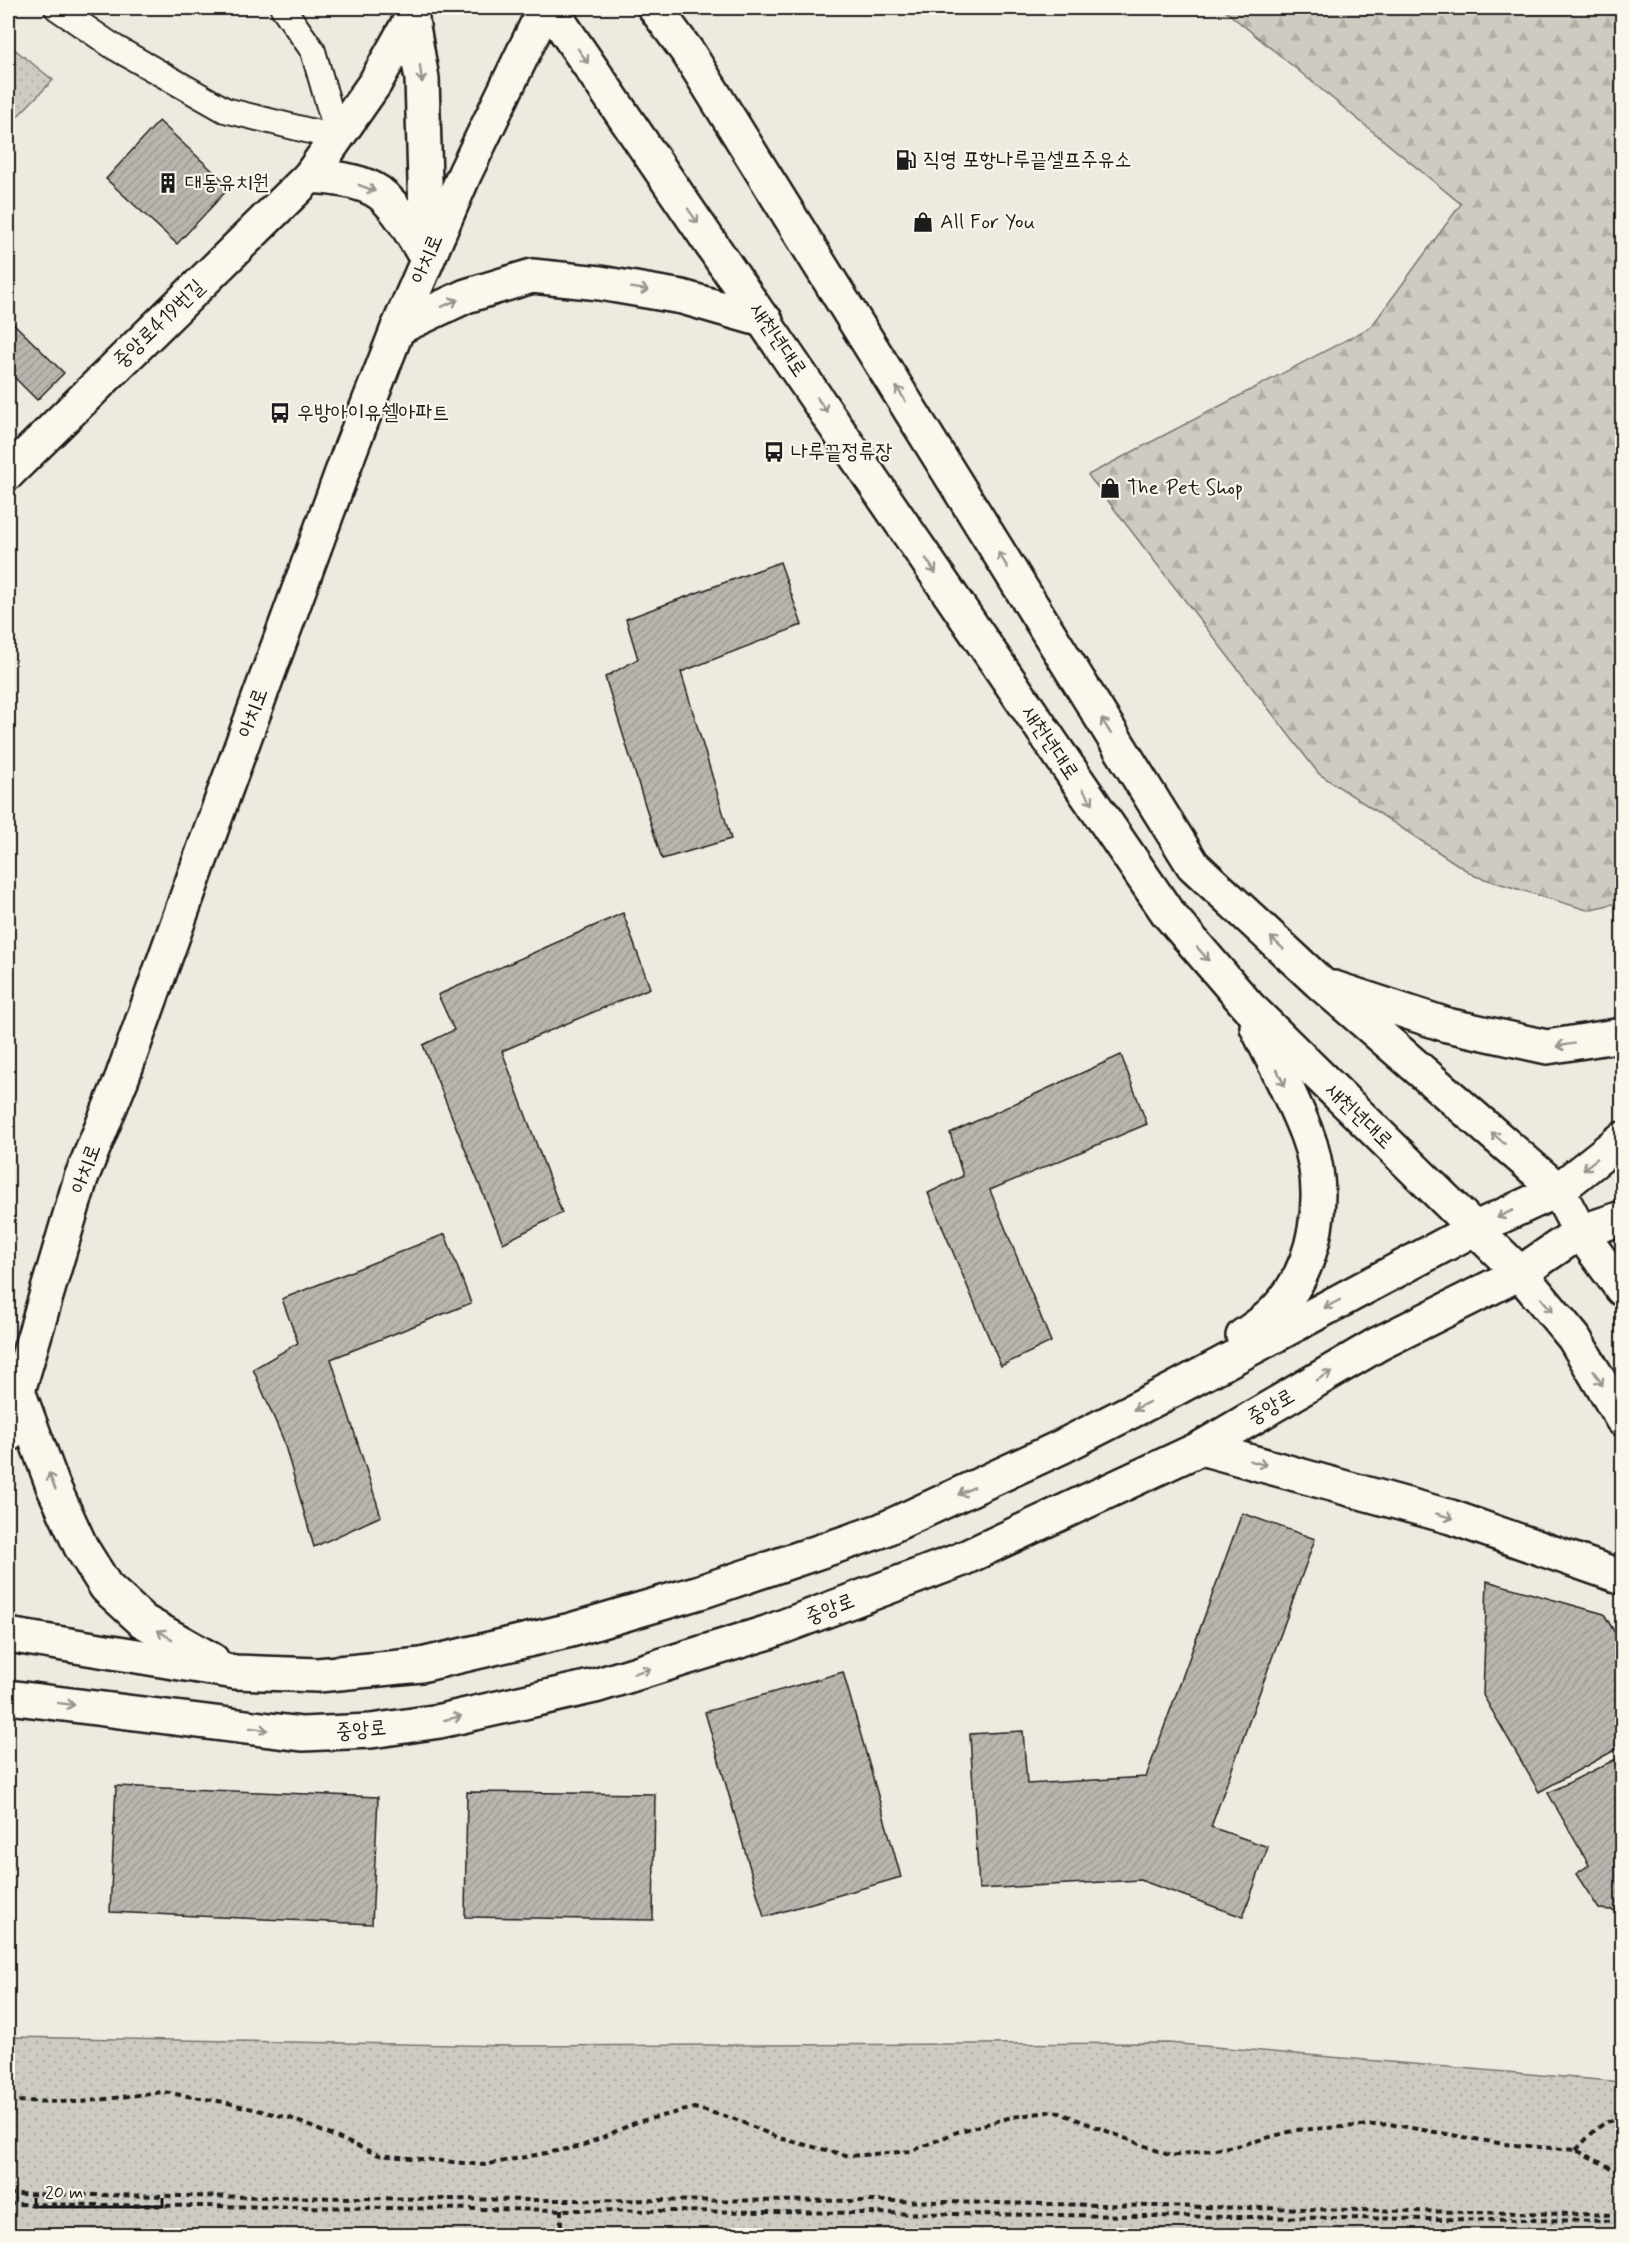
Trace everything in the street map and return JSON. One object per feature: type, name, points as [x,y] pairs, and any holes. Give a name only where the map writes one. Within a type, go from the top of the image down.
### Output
[{"type":"main road","name":"아치로","points":[[8,1435],[13,1398],[81,1178],[122,1078],[351,448],[398,328],[465,172],[545,8]]},
{"type":"main road","name":"새천년대로","points":[[550,8],[766,321],[1167,912],[1248,1006],[1520,1273],[1574,1338],[1623,1419]]},
{"type":"main road","points":[[655,8],[690,54],[1193,865],[1320,983],[1558,1190],[1580,1232],[1623,1289]]},
{"type":"main road","name":"중앙로419번길","points":[[12,460],[310,176],[375,83],[410,12]]},
{"type":"main road","points":[[410,12],[422,79],[427,259]]},
{"type":"main road","points":[[310,176],[340,178],[375,190],[394,208],[427,259]]},
{"type":"main road","points":[[398,328],[466,296],[532,276],[600,283],[682,297],[766,321]]},
{"type":"main road","points":[[1320,983],[1447,1025],[1547,1047],[1623,1035]]},
{"type":"main road","points":[[1173,1390],[1273,1313],[1292,1288],[1307,1260],[1316,1230],[1318,1203],[1316,1166],[1307,1135],[1248,1006]]},
{"type":"main road","points":[[8,1635],[235,1672],[318,1675],[421,1665],[571,1629],[692,1594],[880,1531],[1060,1447],[1173,1390],[1474,1229],[1558,1190],[1623,1139]]},
{"type":"main road","name":"중앙로","points":[[8,1697],[302,1734],[371,1731],[440,1721],[596,1686],[766,1633],[960,1560],[1201,1448],[1378,1344],[1520,1273],[1580,1232],[1623,1218]]},
{"type":"main road","points":[[13,1398],[81,1547],[106,1587],[143,1621],[235,1672]]},
{"type":"main road","points":[[1201,1448],[1451,1517],[1623,1577]]},
{"type":"lane","points":[[57,8],[114,47],[225,110],[338,138],[313,51],[283,8]]},
{"type":"path","points":[[8,2101],[81,2102],[163,2092],[224,2102],[290,2118],[379,2155],[484,2165],[582,2146],[637,2122],[694,2108],[732,2118],[779,2138],[849,2156],[912,2151],[957,2132],[1012,2116],[1055,2110],[1171,2156],[1241,2145],[1296,2130],[1389,2124],[1504,2144],[1576,2150],[1615,2170],[1623,2168]]},
{"type":"path","points":[[1576,2150],[1597,2128],[1612,2118],[1623,2119]]},
{"type":"path","points":[[8,2194],[903,2202],[1623,2215]]},
{"type":"path","points":[[8,2204],[1623,2221]]},
{"type":"path","points":[[561,2210],[561,2235]]},
{"type":"green space","points":[[1222,8],[1622,8],[1622,902],[1587,910],[1475,876],[1319,774],[1088,475],[1371,327],[1461,204]]},
{"type":"green space","points":[[8,44],[53,80],[8,126]]},
{"type":"green space","points":[[8,2037],[511,2046],[1168,2043],[1622,2082],[1622,2235],[8,2235]]},
{"type":"building","name":"대동유치원","points":[[159,121],[230,187],[177,244],[106,179]]},
{"type":"building","points":[[8,318],[64,373],[37,400],[14,377],[8,384]]},
{"type":"building","points":[[780,562],[802,625],[681,672],[731,839],[662,859],[605,677],[638,659],[626,619]]},
{"type":"building","points":[[623,913],[650,988],[502,1051],[562,1213],[503,1243],[423,1045],[454,1030],[438,995]]},
{"type":"building","points":[[1121,1055],[1147,1124],[990,1190],[1051,1342],[1001,1366],[928,1193],[963,1176],[950,1133]]},
{"type":"building","points":[[445,1234],[471,1303],[331,1359],[381,1516],[314,1547],[283,1439],[253,1369],[298,1343],[282,1299]]},
{"type":"building","points":[[1242,1513],[1315,1539],[1211,1827],[1268,1847],[1243,1917],[1140,1880],[979,1889],[970,1734],[1023,1731],[1027,1784],[1146,1777]]},
{"type":"building","points":[[1487,1581],[1604,1614],[1622,1645],[1622,1746],[1539,1792],[1483,1695]]},
{"type":"building","points":[[843,1672],[901,1877],[764,1917],[705,1712]]},
{"type":"building","points":[[1622,1756],[1622,1911],[1599,1909],[1576,1874],[1589,1865],[1548,1793]]},
{"type":"building","points":[[116,1786],[378,1797],[372,1924],[110,1912]]},
{"type":"building","points":[[467,1792],[655,1794],[653,1920],[465,1917]]},
{"type":"place","name":"직영 포항나루끝셀프주유소","points":[[906,160]]},
{"type":"place","name":"대동유치원","points":[[168,183]]},
{"type":"place","name":"All For You","points":[[923,222]]},
{"type":"place","name":"우방아이유쉘아파트","points":[[280,413]]},
{"type":"place","name":"나루끝정류장","points":[[774,452]]},
{"type":"place","name":"The Pet Shop","points":[[1110,488]]}]
